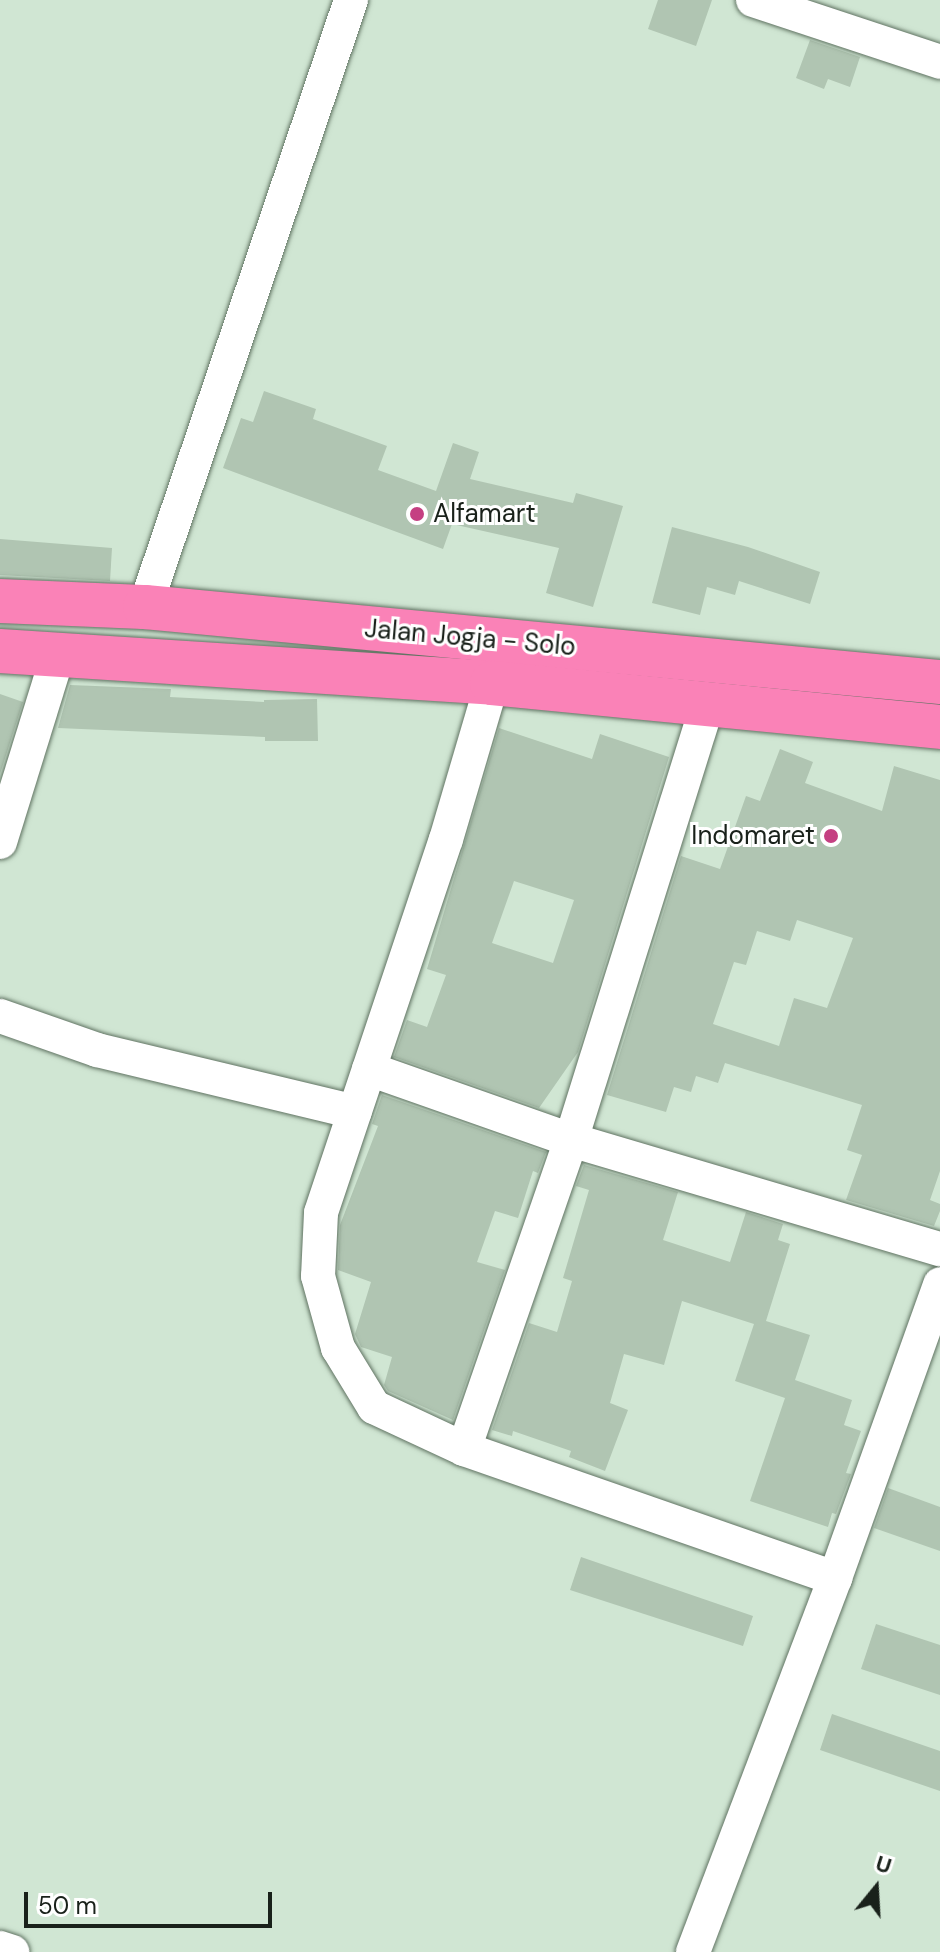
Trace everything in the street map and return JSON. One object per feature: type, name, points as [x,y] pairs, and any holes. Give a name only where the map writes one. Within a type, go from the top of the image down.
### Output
[{"type":"highway","name":"Jalan Jogja - Solo","points":[[0,601],[145,607],[940,682]]},
{"type":"highway","name":"Jalan Jogja - Solo","points":[[0,651],[492,683],[940,727]]},
{"type":"street","points":[[145,607],[351,0]]},
{"type":"street","points":[[753,0],[940,62]]},
{"type":"street","points":[[0,842],[58,655]]},
{"type":"street","points":[[492,683],[446,839],[321,1213],[318,1276],[338,1348],[374,1407],[464,1449],[835,1578]]},
{"type":"street","points":[[464,1449],[571,1140],[708,704]]},
{"type":"street","points":[[0,1016],[97,1050],[355,1112]]},
{"type":"street","points":[[369,1069],[571,1140],[940,1249]]},
{"type":"street","points":[[693,1952],[835,1578],[940,1284]]},
{"type":"street","points":[[0,1948],[12,1952]]},
{"type":"building","points":[[658,0],[712,0],[696,46],[648,29]]},
{"type":"building","points":[[810,40],[860,57],[850,87],[828,79],[824,89],[796,78]]},
{"type":"building","points":[[264,391],[316,409],[313,419],[387,446],[378,470],[436,491],[453,443],[479,452],[470,479],[573,503],[576,493],[623,506],[593,607],[546,593],[559,548],[452,524],[443,549],[223,468],[241,418],[253,422]]},
{"type":"building","points":[[672,527],[748,547],[820,572],[810,604],[739,581],[735,595],[707,587],[700,615],[652,603]]},
{"type":"building","points":[[0,539],[112,548],[110,581],[0,575]]},
{"type":"building","points":[[70,685],[171,689],[170,697],[264,702],[317,699],[318,741],[265,741],[265,737],[58,728]]},
{"type":"building","points":[[0,694],[23,702],[0,774]]},
{"type":"building","points":[[499,728],[592,759],[600,734],[669,757],[578,1052],[539,1108],[394,1057],[407,1020],[427,1027],[446,975],[427,969]],"holes":[[[514,881],[574,900],[553,963],[492,943]]]},
{"type":"building","points":[[780,749],[813,762],[805,783],[882,811],[894,766],[940,780],[940,1171],[930,1200],[940,1204],[940,1211],[934,1226],[846,1200],[862,1155],[847,1150],[862,1105],[725,1063],[718,1083],[696,1076],[691,1092],[674,1087],[666,1112],[607,1095],[681,856],[720,869],[746,796],[760,801]],"holes":[[[797,920],[853,938],[827,1008],[794,998],[779,1046],[713,1024],[734,962],[746,965],[757,931],[790,941]]]},
{"type":"building","points":[[382,1095],[546,1152],[538,1173],[533,1171],[518,1218],[495,1211],[477,1262],[505,1270],[453,1420],[388,1391],[384,1385],[392,1357],[361,1347],[355,1334],[371,1282],[338,1270],[340,1225],[378,1126],[372,1124]]},
{"type":"building","points":[[584,1165],[678,1192],[663,1240],[730,1262],[746,1212],[783,1224],[778,1240],[790,1244],[766,1321],[810,1335],[795,1380],[852,1400],[844,1425],[861,1431],[846,1473],[851,1474],[828,1527],[750,1501],[785,1398],[735,1381],[754,1324],[682,1301],[664,1365],[624,1354],[610,1403],[628,1410],[605,1471],[569,1457],[571,1451],[513,1431],[512,1436],[492,1430],[529,1323],[557,1332],[572,1281],[563,1278],[589,1190],[576,1186]]},
{"type":"building","points":[[888,1488],[940,1507],[940,1551],[874,1528]]},
{"type":"building","points":[[581,1557],[753,1616],[743,1646],[570,1590]]},
{"type":"building","points":[[876,1624],[940,1645],[940,1695],[861,1669]]},
{"type":"building","points":[[832,1714],[940,1751],[940,1791],[820,1750]]},
{"type":"place","name":"Alfamart","points":[[417,514]]},
{"type":"place","name":"Indomaret","points":[[831,836]]}]
